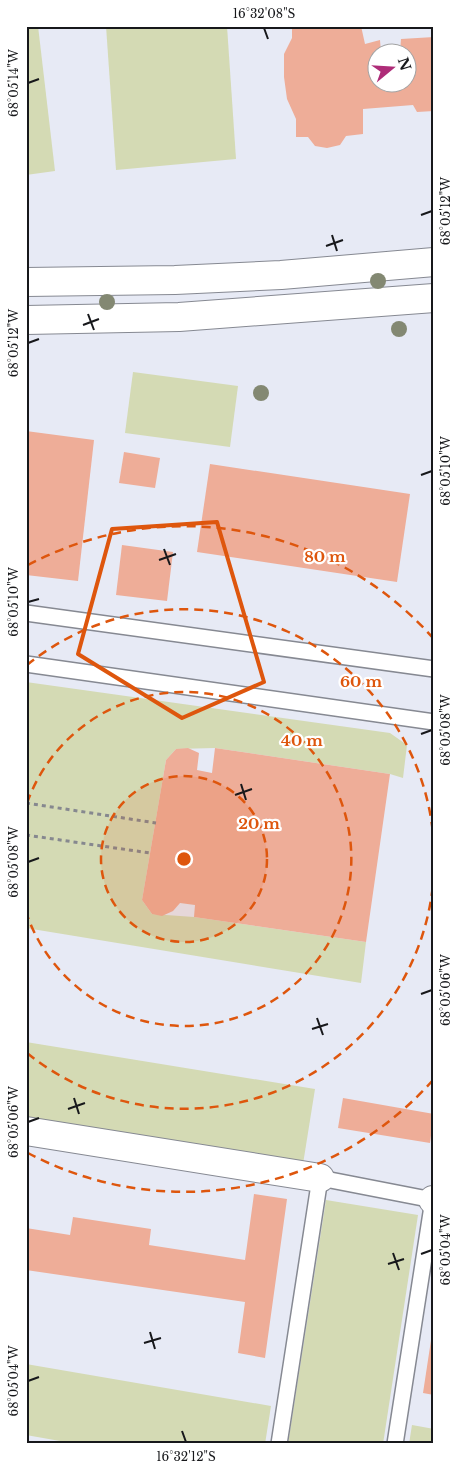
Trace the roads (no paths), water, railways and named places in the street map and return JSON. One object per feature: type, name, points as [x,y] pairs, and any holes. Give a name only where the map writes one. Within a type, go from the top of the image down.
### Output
[{"type":"main road","points":[[434,262],[175,280],[39,282],[39,320],[179,317],[434,298]]},
{"type":"main road","points":[[311,272],[314,308]]},
{"type":"main road","points":[[26,1131],[320,1178]]},
{"type":"lane","points":[[26,613],[434,669]]},
{"type":"lane","points":[[26,664],[434,722]]},
{"type":"lane","points":[[279,1444],[320,1178],[433,1200],[395,1444]]}]
